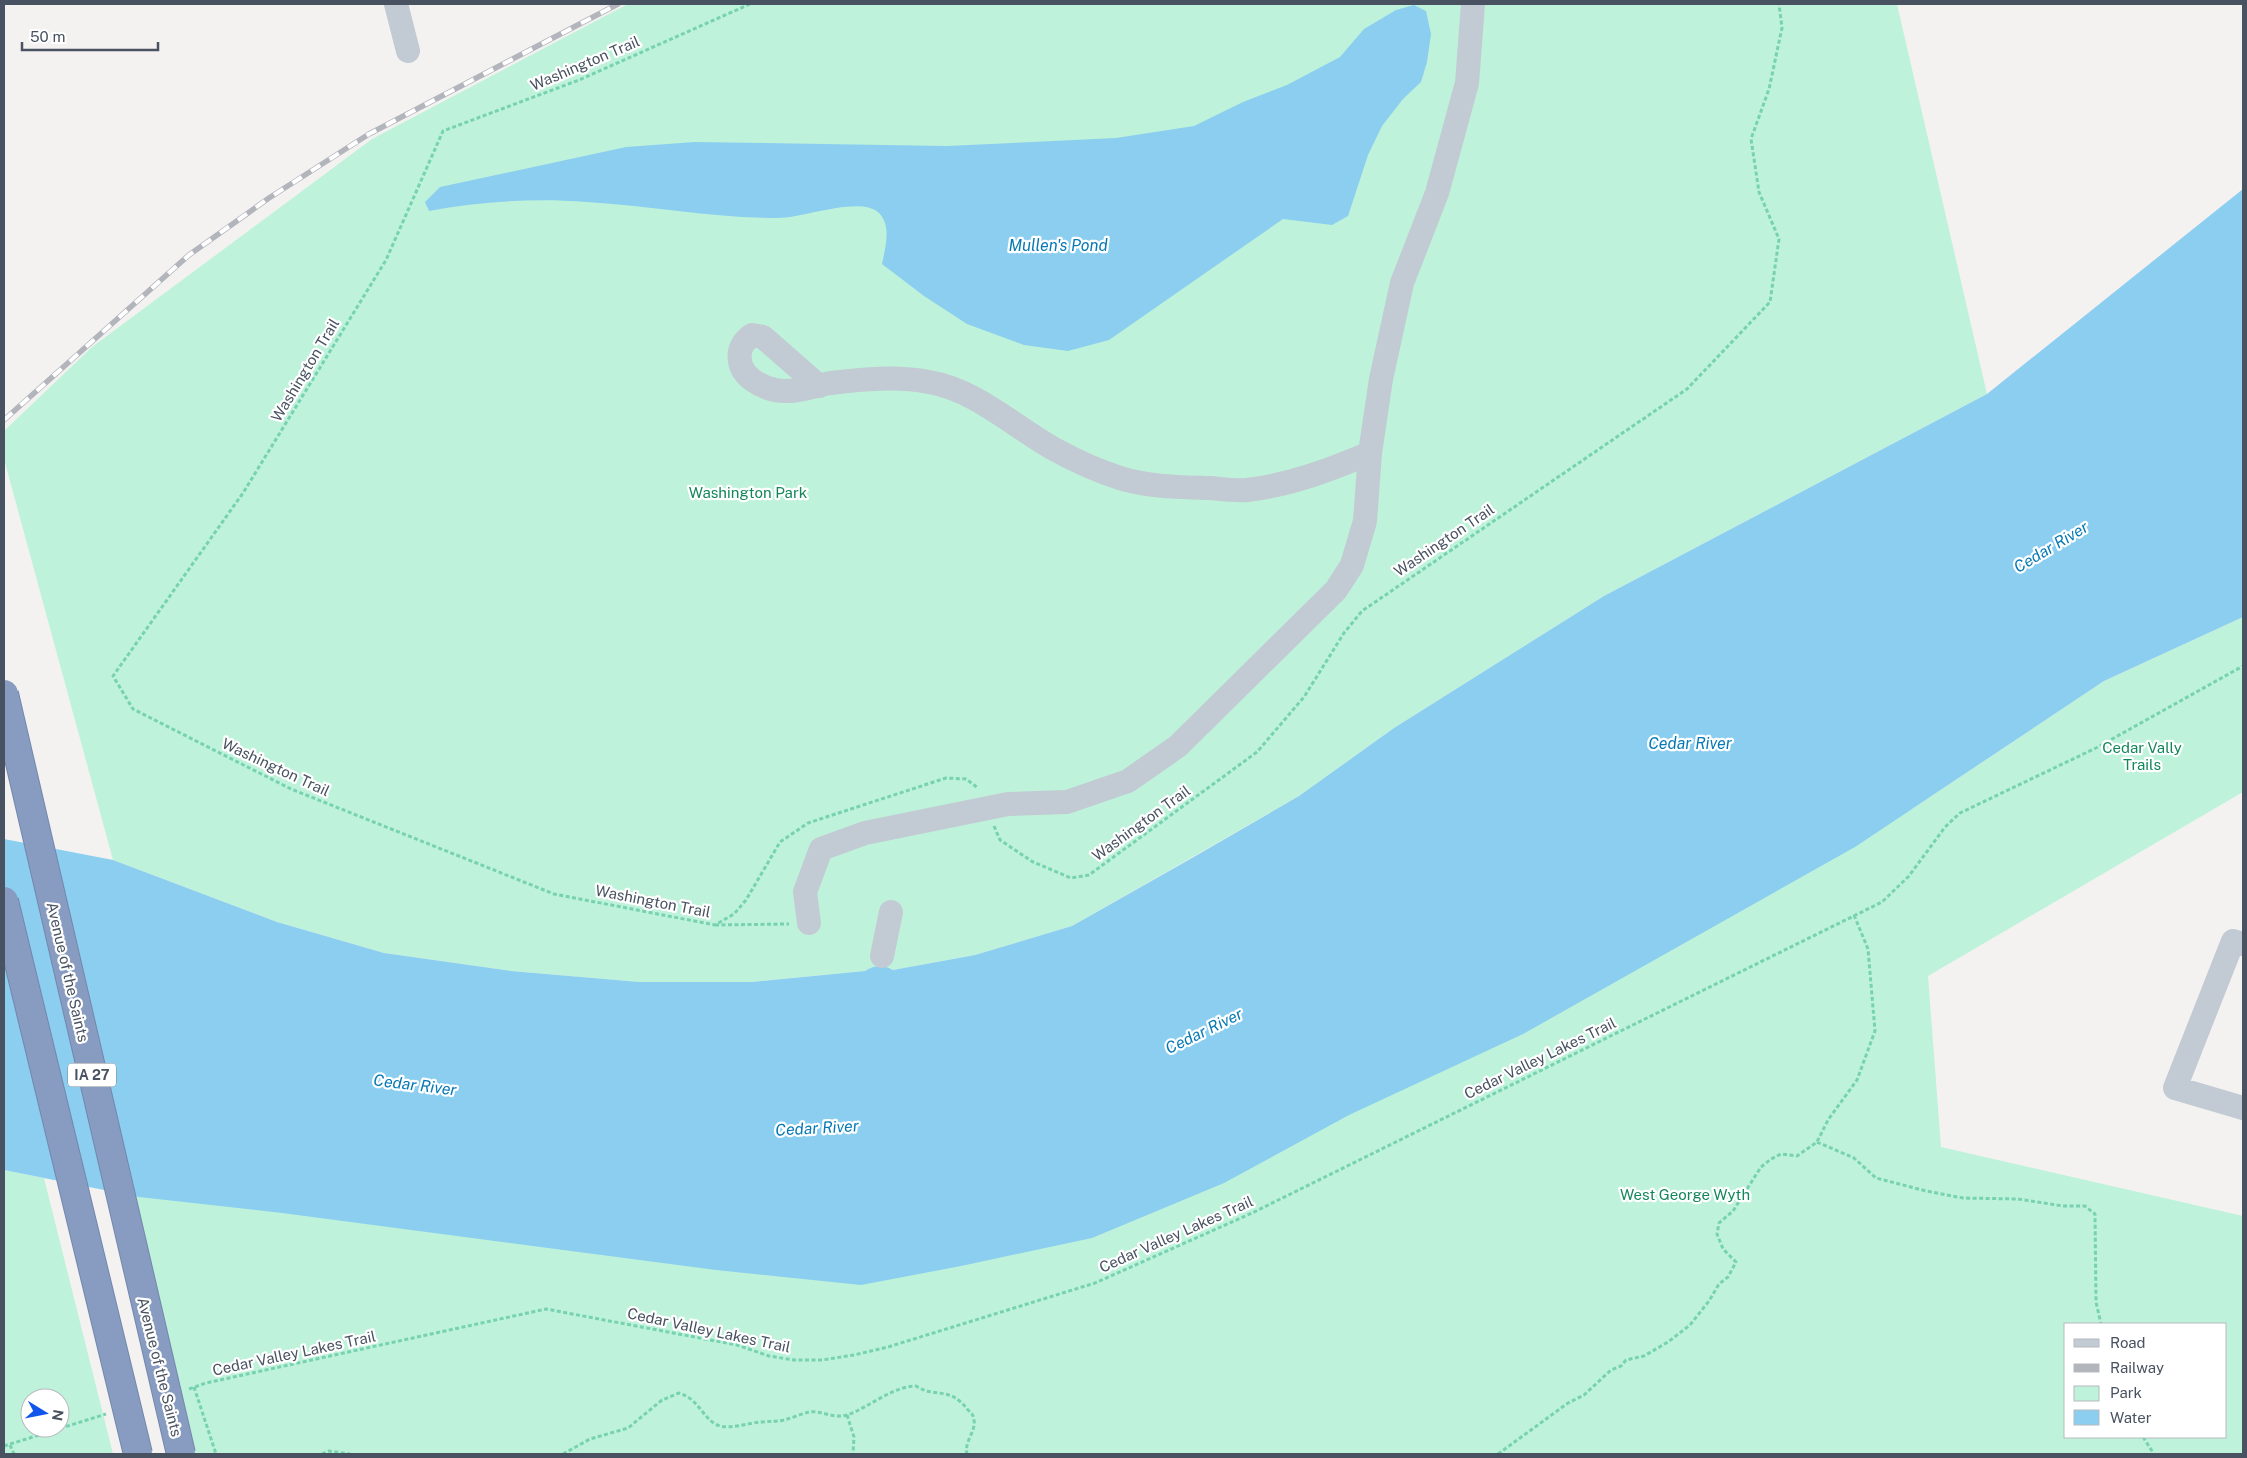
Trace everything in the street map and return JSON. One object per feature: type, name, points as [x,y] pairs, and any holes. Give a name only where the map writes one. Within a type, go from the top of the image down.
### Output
[{"type":"highway","name":"Avenue of the Saints","points":[[4,694],[182,1454]]},
{"type":"highway","name":"IA 27","points":[[4,901],[138,1454]]},
{"type":"lane","points":[[396,4],[408,51]]},
{"type":"lane","points":[[809,923],[805,892],[821,849],[865,833],[987,808],[1008,804],[1067,802],[1128,781],[1178,746],[1336,590],[1352,565],[1365,521],[1370,453],[1381,379],[1402,283],[1437,193],[1467,83],[1473,4]]},
{"type":"lane","points":[[818,386],[883,378],[927,381],[948,386],[977,400],[1055,449],[1120,478],[1168,486],[1246,490],[1318,475],[1370,453]]},
{"type":"lane","points":[[882,956],[891,912]]},
{"type":"lane","points":[[2243,944],[2233,940],[2175,1088],[2243,1108]]},
{"type":"path","name":"Washington Trail","points":[[750,4],[579,80],[443,131],[386,260],[243,493],[113,676],[132,709],[291,789],[554,894],[715,925],[734,914],[746,900],[780,842],[808,823],[946,778],[966,779],[980,790],[1000,840],[1033,862],[1072,878],[1089,875],[1258,752],[1304,697],[1344,633],[1362,611],[1687,389],[1770,302],[1779,239],[1759,192],[1751,138],[1769,89],[1782,28],[1779,4]]},
{"type":"path","name":"Cedar Valley Lakes Trail","points":[[185,1390],[546,1309],[737,1345],[769,1356],[794,1360],[822,1360],[888,1347],[1095,1283],[1252,1213],[1882,902],[1909,876],[1945,827],[1960,813],[2096,748],[2243,666]]},
{"type":"path","points":[[1498,1454],[1568,1403],[1584,1395],[1611,1370],[1620,1366],[1626,1360],[1644,1356],[1668,1342],[1690,1325],[1709,1301],[1719,1284],[1728,1277],[1736,1262],[1723,1249],[1718,1234],[1719,1223],[1733,1210],[1761,1167],[1771,1159],[1782,1154],[1797,1156],[1817,1142],[1828,1120],[1857,1080],[1875,1031],[1868,949],[1854,915]]},
{"type":"path","points":[[715,925],[809,923]]},
{"type":"path","points":[[1817,1142],[1854,1158],[1876,1178],[1926,1191],[1963,1198],[2018,1199],[2063,1206],[2085,1206],[2095,1214],[2096,1302],[2102,1323]]},
{"type":"path","points":[[563,1454],[590,1439],[628,1428],[662,1400],[679,1393],[694,1400],[707,1417],[717,1425],[725,1427],[763,1421],[772,1423],[811,1412],[836,1417],[847,1415],[873,1400],[910,1386],[950,1394],[960,1399],[974,1416],[975,1423],[967,1442],[967,1454]]},
{"type":"path","points":[[194,1387],[216,1454]]},
{"type":"path","points":[[4,1446],[112,1412]]},
{"type":"path","points":[[847,1415],[854,1437],[853,1454]]},
{"type":"path","points":[[2144,1438],[2154,1454]]},
{"type":"path","points":[[10,1445],[14,1454]]},
{"type":"path","points":[[322,1454],[329,1451],[350,1454]]},
{"type":"green space","name":"Washington Park","points":[[628,4],[1897,4],[1987,394],[1604,596],[1394,728],[1299,796],[1072,926],[975,955],[893,970],[879,966],[865,971],[752,982],[637,982],[511,971],[384,953],[277,922],[113,860],[4,459],[4,431],[92,347],[372,139]]},
{"type":"green space","name":"West George Wyth","points":[[2243,617],[2243,792],[1928,976],[1941,1147],[2243,1216],[2243,1454],[182,1454],[106,1137],[1912,809],[2104,681]]},
{"type":"green space","points":[[4,1170],[44,1178],[113,1454],[4,1454]]},
{"type":"water","name":"Mullen's Pond","points":[[1414,5],[1426,11],[1431,34],[1427,62],[1421,82],[1403,99],[1382,126],[1368,155],[1348,216],[1332,225],[1283,219],[1109,340],[1068,351],[1024,345],[967,324],[924,296],[882,264],[886,245],[885,224],[879,213],[870,208],[859,206],[845,207],[776,218],[729,216],[611,204],[548,200],[508,201],[429,211],[425,202],[440,187],[626,147],[695,142],[947,146],[1116,138],[1194,126],[1243,102],[1287,85],[1340,57],[1364,29],[1396,10]]},
{"type":"water","name":"Cedar River","points":[[2243,189],[2243,617],[2104,681],[1855,847],[1523,1034],[1349,1115],[1224,1183],[1092,1238],[861,1285],[716,1270],[282,1213],[139,1197],[4,1170],[4,839],[113,860],[277,922],[384,953],[511,971],[639,982],[752,982],[865,971],[879,966],[893,970],[975,955],[1072,926],[1299,796],[1394,728],[1604,596],[1987,394]]},
{"type":"railway","points":[[4,420],[189,255],[269,198],[369,134],[618,4]]},
{"type":"park label","name":"Cedar Vally Trails","points":[[2142,756]]}]
